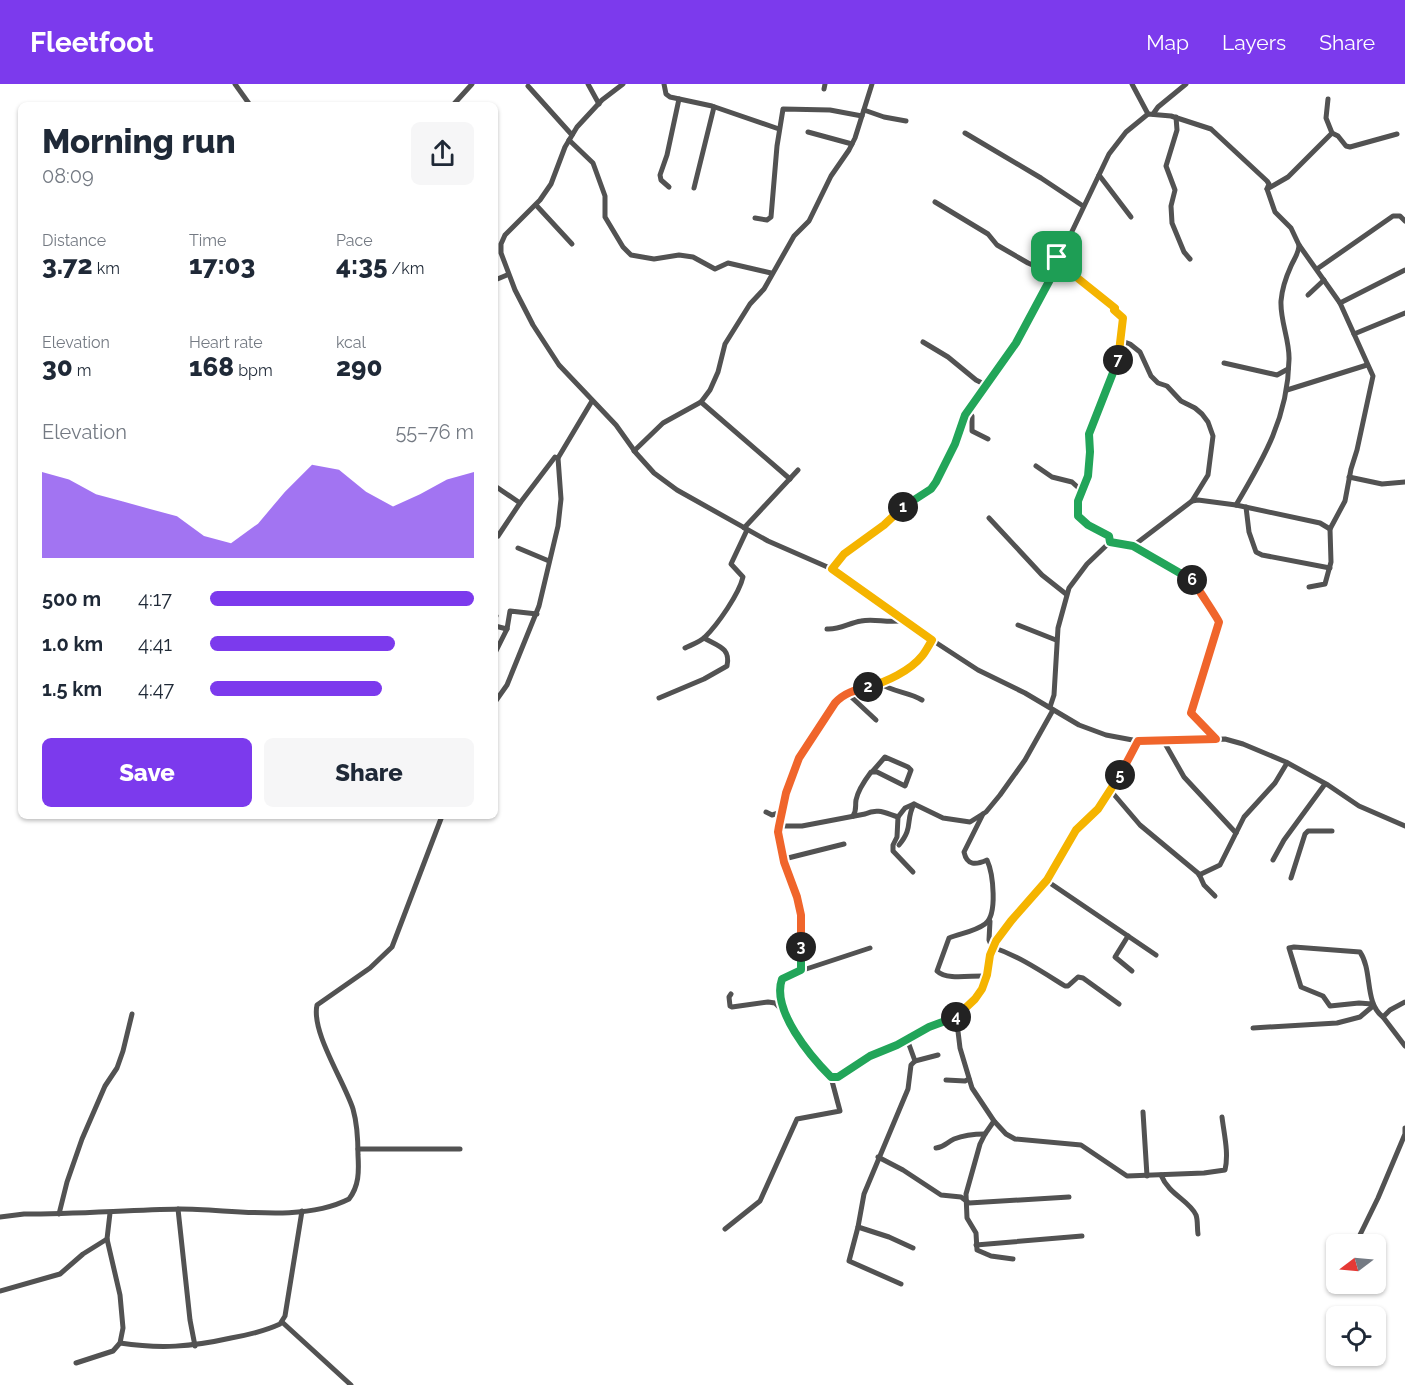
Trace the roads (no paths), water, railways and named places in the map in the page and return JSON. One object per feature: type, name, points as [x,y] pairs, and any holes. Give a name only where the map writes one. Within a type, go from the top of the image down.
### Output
[{"type":"street","points":[[235,84],[248,102]]},
{"type":"street","points":[[456,102],[472,84]]},
{"type":"street","points":[[588,84],[599,104]]},
{"type":"street","points":[[498,246],[536,205],[551,183],[570,138],[599,104],[623,84]]},
{"type":"street","points":[[664,84],[668,96],[714,107],[779,129]]},
{"type":"street","points":[[634,451],[663,423],[701,402],[710,390],[718,372],[725,344],[750,304],[764,289],[794,236],[808,221],[831,176],[852,144],[872,84]]},
{"type":"street","points":[[1132,84],[1150,114]]},
{"type":"street","points":[[832,569],[844,554],[884,525],[902,508],[931,489],[949,458],[968,411],[1016,343],[1053,274],[1057,257],[1066,244],[1109,154],[1120,137],[1186,84]]},
{"type":"street","points":[[528,86],[593,164],[605,196],[605,217],[631,255],[654,259],[679,255],[693,257],[715,269],[728,262],[771,273]]},
{"type":"street","points":[[669,187],[661,180],[660,175],[667,155],[679,99]]},
{"type":"street","points":[[1328,99],[1326,118],[1332,133],[1349,147],[1397,134]]},
{"type":"street","points":[[694,188],[714,107]]},
{"type":"street","points":[[756,218],[767,220],[771,217],[783,109],[863,113],[906,121]]},
{"type":"street","points":[[1150,114],[1176,117],[1206,126],[1218,134],[1267,181],[1269,184],[1267,189],[1275,212],[1291,228],[1299,245],[1340,303],[1373,380],[1345,501],[1330,529],[1332,552],[1330,568],[1325,584],[1309,587]]},
{"type":"street","points":[[1176,117],[1177,130],[1166,166],[1175,190],[1171,206],[1172,224],[1184,252],[1190,259]]},
{"type":"street","points":[[808,132],[852,144]]},
{"type":"street","points":[[965,133],[1083,206]]},
{"type":"street","points":[[1267,189],[1288,177],[1332,133]]},
{"type":"street","points":[[1100,175],[1131,217]]},
{"type":"street","points":[[935,202],[988,234],[997,245],[1053,274]]},
{"type":"street","points":[[536,205],[572,244]]},
{"type":"street","points":[[1317,269],[1394,216],[1400,216],[1405,221]]},
{"type":"street","points":[[1236,505],[1272,442],[1287,390],[1289,353],[1283,323],[1282,300],[1288,274],[1299,245]]},
{"type":"street","points":[[498,250],[507,274],[533,325],[559,365],[616,425],[654,474],[677,490],[768,541],[832,569],[978,670],[1094,732],[1138,741],[1216,739],[1243,744],[1287,763],[1359,806],[1405,826]]},
{"type":"street","points":[[1057,257],[1075,276],[1115,308],[1114,310],[1123,318],[1118,359],[1089,434],[1088,476],[1077,507],[1078,516],[1088,525],[1109,536],[1110,542]]},
{"type":"street","points":[[1340,303],[1405,270]]},
{"type":"street","points":[[498,278],[507,274]]},
{"type":"street","points":[[1308,295],[1324,280]]},
{"type":"street","points":[[1354,334],[1405,313]]},
{"type":"street","points":[[1119,340],[1137,349],[1151,376],[1158,383],[1167,386],[1183,403],[1195,408],[1208,422],[1213,441],[1208,475],[1192,501],[1133,546]]},
{"type":"street","points":[[923,342],[986,385]]},
{"type":"street","points":[[1224,363],[1277,375],[1288,369]]},
{"type":"street","points":[[1287,390],[1367,365]]},
{"type":"street","points":[[498,698],[507,685],[537,614],[558,526],[561,499],[558,458],[592,401]]},
{"type":"street","points":[[701,402],[790,479]]},
{"type":"street","points":[[968,411],[972,416],[972,431],[988,439]]},
{"type":"street","points":[[498,533],[542,472],[555,457],[558,458]]},
{"type":"street","points":[[1036,466],[1054,478],[1072,482],[1082,491]]},
{"type":"street","points":[[685,648],[704,638],[720,618],[741,584],[743,577],[731,564],[746,529],[798,470]]},
{"type":"street","points":[[1349,477],[1382,484],[1405,482]]},
{"type":"street","points":[[498,488],[520,502]]},
{"type":"street","points":[[1192,501],[1246,507],[1320,523],[1330,529]]},
{"type":"street","points":[[1246,507],[1249,532],[1256,552],[1330,568]]},
{"type":"street","points":[[989,518],[1050,583],[1066,594]]},
{"type":"street","points":[[1110,542],[1133,546],[1193,580],[1203,599],[1218,616],[1219,625],[1191,712],[1216,739]]},
{"type":"street","points":[[992,947],[989,940],[993,892],[990,866],[987,860],[971,864],[963,852],[983,814],[1017,771],[1052,709],[1056,640],[1066,594],[1076,576],[1110,542]]},
{"type":"street","points":[[518,548],[549,561]]},
{"type":"street","points":[[498,647],[507,629],[510,611],[537,614]]},
{"type":"street","points":[[827,629],[864,620],[886,622],[906,620]]},
{"type":"street","points":[[1018,625],[1056,640]]},
{"type":"street","points":[[498,627],[507,629]]},
{"type":"street","points":[[659,698],[704,679],[727,666],[729,657],[726,651],[704,638]]},
{"type":"street","points":[[801,970],[801,915],[784,859],[779,826],[786,793],[799,758],[835,703],[847,693],[881,684],[903,672],[921,658],[932,640]]},
{"type":"street","points":[[881,684],[911,693],[922,700]]},
{"type":"street","points":[[847,693],[876,720]]},
{"type":"street","points":[[1163,740],[1184,777],[1236,833]]},
{"type":"street","points":[[725,1229],[748,1212],[763,1196],[778,1156],[797,1119],[840,1111],[832,1081],[834,1078],[870,1056],[929,1027],[954,1021],[975,999],[987,976],[992,947],[1011,921],[1047,880],[1076,830],[1098,809],[1138,741]]},
{"type":"street","points":[[853,816],[856,811],[855,802],[858,793],[872,772],[885,757],[911,770],[905,786],[877,772],[872,772]]},
{"type":"street","points":[[1199,875],[1220,865],[1249,810],[1275,783],[1287,763]]},
{"type":"street","points":[[1273,860],[1284,840],[1325,784]]},
{"type":"street","points":[[1111,790],[1140,825],[1199,875],[1204,885],[1215,896]]},
{"type":"street","points":[[903,860],[897,837],[898,817],[905,808],[914,804],[943,818],[970,822],[977,826]]},
{"type":"street","points":[[899,845],[909,832],[910,812],[914,804]]},
{"type":"street","points":[[779,826],[802,826],[872,811],[883,811],[898,817]]},
{"type":"street","points":[[766,812],[772,815],[782,812]]},
{"type":"street","points":[[970,822],[983,814]]},
{"type":"street","points":[[0,1217],[24,1214],[178,1209],[269,1213],[302,1211],[333,1205],[349,1199],[357,1184],[359,1173],[352,1108],[318,1027],[315,1015],[317,1005],[370,968],[392,947],[441,819]]},
{"type":"street","points":[[1291,878],[1305,834],[1308,831],[1332,831]]},
{"type":"street","points":[[897,837],[893,851],[913,872]]},
{"type":"street","points":[[784,859],[844,844]]},
{"type":"street","points":[[1047,880],[1156,955]]},
{"type":"street","points":[[987,976],[949,978],[944,977],[938,971],[949,938],[982,926],[990,919]]},
{"type":"street","points":[[1128,936],[1115,957],[1132,971]]},
{"type":"street","points":[[992,947],[1009,952],[1043,970],[1065,986],[1068,986],[1078,976],[1083,978],[1119,1004]]},
{"type":"street","points":[[834,1078],[828,1074],[800,1039],[785,1012],[781,981],[784,977],[801,970],[870,948]]},
{"type":"street","points":[[1375,1008],[1359,1003],[1330,1006],[1323,996],[1300,987],[1289,948],[1360,952],[1375,1008],[1405,1046]]},
{"type":"street","points":[[731,994],[730,1006],[768,1002],[775,1003],[785,1012]]},
{"type":"street","points":[[1383,1017],[1390,1010],[1405,1002]]},
{"type":"street","points":[[1253,1028],[1337,1023],[1360,1017],[1375,1008]]},
{"type":"street","points":[[59,1214],[82,1139],[105,1086],[117,1068],[132,1014]]},
{"type":"street","points":[[954,1021],[969,1079],[977,1098],[1006,1134],[1015,1139],[1081,1146],[1123,1175],[1204,1173],[1225,1170],[1226,1149],[1222,1117]]},
{"type":"street","points":[[907,1039],[915,1061]]},
{"type":"street","points":[[900,1284],[849,1261],[864,1194],[908,1089],[911,1065],[915,1061],[938,1055]]},
{"type":"street","points":[[946,1080],[965,1081],[969,1079]]},
{"type":"street","points":[[1143,1112],[1147,1176]]},
{"type":"street","points":[[994,1121],[985,1134],[968,1184],[967,1220],[976,1233],[977,1250],[987,1255],[1013,1258]]},
{"type":"street","points":[[1360,1234],[1405,1134],[1405,1128]]},
{"type":"street","points":[[936,1148],[945,1147],[953,1139],[985,1134]]},
{"type":"street","points":[[358,1149],[460,1149]]},
{"type":"street","points":[[878,1157],[941,1195],[961,1197],[966,1202],[1069,1197]]},
{"type":"street","points":[[1161,1175],[1167,1188],[1196,1215],[1198,1234]]},
{"type":"street","points":[[178,1209],[192,1337],[195,1346]]},
{"type":"street","points":[[282,1322],[302,1211]]},
{"type":"street","points":[[76,1363],[114,1351],[120,1343],[123,1322],[116,1274],[107,1239],[110,1213]]},
{"type":"street","points":[[858,1227],[913,1248]]},
{"type":"street","points":[[976,1245],[1082,1236]]},
{"type":"street","points":[[0,1291],[60,1274],[83,1254],[107,1239]]},
{"type":"street","points":[[120,1343],[166,1348],[195,1346],[255,1333],[282,1322]]},
{"type":"street","points":[[282,1322],[351,1385]]}]
